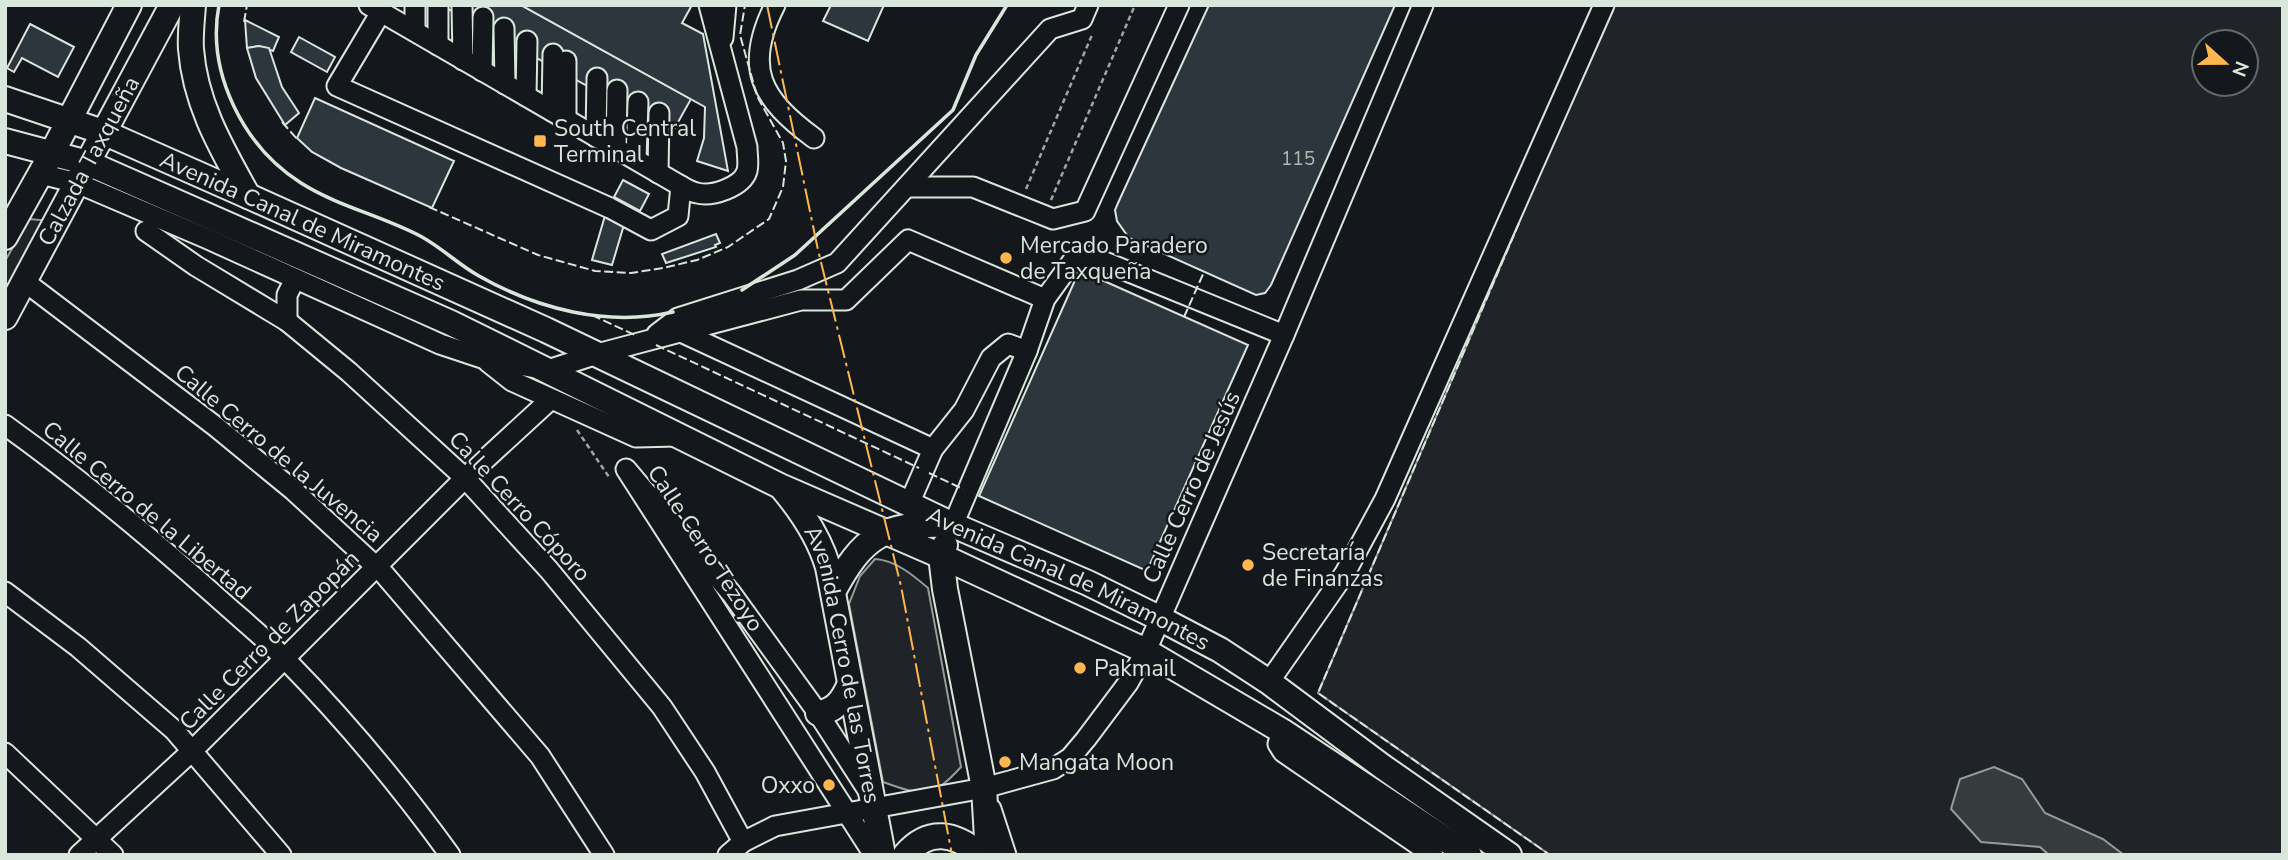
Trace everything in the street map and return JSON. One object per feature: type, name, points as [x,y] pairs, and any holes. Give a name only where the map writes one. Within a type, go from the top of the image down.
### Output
[{"type":"main road","name":"Calzada Taxqueña","points":[[5,237],[70,121],[129,5]]},
{"type":"main road","name":"Calzada Taxqueña","points":[[5,317],[172,5]]},
{"type":"main road","points":[[193,5],[191,48],[200,98],[222,150],[248,196]]},
{"type":"main road","name":"Avenida Canal de Miramontes","points":[[5,99],[103,132],[248,196],[597,354],[953,525],[1088,583],[1161,619],[1220,650],[1269,682],[1382,767],[1509,855]]},
{"type":"main road","name":"Avenida Canal de Miramontes","points":[[5,141],[47,164],[83,173],[451,323],[780,486],[941,556],[1146,651],[1282,731],[1469,855]]},
{"type":"main road","name":"Avenida Cerro de las Torres","points":[[780,486],[805,517],[822,547],[883,855]]},
{"type":"main road","points":[[833,592],[853,557],[868,542],[884,533],[911,525],[953,525],[941,556],[984,788],[988,855]]},
{"type":"main road","points":[[818,713],[828,712],[838,705],[849,686]]},
{"type":"main road","points":[[1282,731],[1294,724],[1306,725],[1351,755],[1382,767]]},
{"type":"main road","points":[[905,855],[925,838],[936,836],[960,841],[981,855]]},
{"type":"street","points":[[415,5],[506,83],[678,216],[651,230],[610,208],[337,86],[506,83],[567,63]]},
{"type":"street","points":[[426,5],[506,83],[698,194],[713,193],[739,182],[747,170],[747,148],[709,5]]},
{"type":"street","points":[[438,5],[506,83]]},
{"type":"street","points":[[452,5],[506,83]]},
{"type":"street","points":[[722,60],[726,5]]},
{"type":"street","points":[[775,5],[765,24],[759,46],[758,66],[766,92],[787,119],[814,138]]},
{"type":"street","points":[[647,341],[678,318],[798,280],[837,263],[1050,29],[1082,19],[1088,5]]},
{"type":"street","points":[[908,187],[973,187],[1053,219],[1085,211],[1180,5]]},
{"type":"street","name":"Calle Cerro de Jesús","points":[[728,855],[743,842],[775,826],[872,802],[984,788],[1053,769],[1070,758],[1128,683],[1146,651],[1284,335],[1423,5]]},
{"type":"street","points":[[1269,682],[1345,573],[1385,499],[1604,5]]},
{"type":"street","points":[[506,83],[567,63]]},
{"type":"street","points":[[506,83],[567,63]]},
{"type":"street","points":[[506,83],[567,63]]},
{"type":"street","points":[[506,83],[567,63]]},
{"type":"street","points":[[506,83],[567,63]]},
{"type":"street","points":[[506,83],[567,63]]},
{"type":"street","points":[[506,83],[567,63]]},
{"type":"street","name":"Avenida Canal de Miramontes","points":[[83,173],[208,239],[440,344],[485,359],[548,370],[597,354]]},
{"type":"street","name":"Calle Cerro Cóporo","points":[[146,231],[196,267],[287,321],[349,372],[465,478],[549,570],[662,707],[705,772],[743,842]]},
{"type":"street","points":[[196,267],[208,239]]},
{"type":"street","points":[[597,354],[801,300],[846,300],[908,240],[1045,299]]},
{"type":"street","points":[[953,525],[1027,351],[1045,299],[1073,259],[1090,256],[1284,335]]},
{"type":"street","points":[[287,321],[287,295],[295,278]]},
{"type":"street","name":"Calle Cerro de la Juvencia","points":[[24,281],[215,426],[293,490],[376,567],[540,756],[604,855]]},
{"type":"street","name":"Avenida Canal de Miramontes","points":[[451,323],[485,359],[512,381],[636,437],[679,436]]},
{"type":"street","points":[[681,332],[933,449]]},
{"type":"street","points":[[909,504],[933,449],[964,410],[991,358],[1008,344],[1027,351]]},
{"type":"street","name":"Calle Cerro de Zapopán","points":[[79,855],[192,751],[465,478],[551,399]]},
{"type":"street","name":"Calle Cerro de la Libertad","points":[[5,425],[47,455],[172,557],[285,659],[374,757],[450,855]]},
{"type":"street","name":"Calle Cerro Tezoyo","points":[[872,802],[818,713],[731,593],[626,469],[874,855]]},
{"type":"street","points":[[5,592],[78,647],[174,730],[281,855]]},
{"type":"street","points":[[1282,731],[1278,744],[1283,752],[1433,855]]},
{"type":"street","points":[[5,753],[113,855]]},
{"type":"street","points":[[984,788],[1006,855]]},
{"type":"path","points":[[1044,216],[1135,5]]},
{"type":"path","points":[[1019,205],[1094,30]]},
{"type":"shaded area","points":[[1612,5],[2283,5],[2283,855],[1550,855],[1318,693]]},
{"type":"shaded area","points":[[29,219],[52,221],[5,305],[5,261]]},
{"type":"shaded area","points":[[875,559],[897,565],[928,588],[961,767],[942,785],[926,792],[908,790],[883,782],[849,604],[860,576]]},
{"type":"shaded area","points":[[1994,767],[2022,779],[2045,813],[2103,839],[2124,855],[2049,855],[2040,847],[1981,842],[1951,809],[1960,779]]},
{"type":"building","points":[[441,5],[521,5],[691,99],[672,133]]},
{"type":"building","points":[[521,5],[692,5],[682,23],[703,34],[728,171],[697,161],[704,138],[705,107]]},
{"type":"building","points":[[831,5],[884,5],[868,41],[823,21]]},
{"type":"building","points":[[1209,5],[1395,5],[1271,285],[1265,293],[1256,295],[1129,238],[1117,221],[1115,210]]},
{"type":"building","points":[[245,20],[279,37],[273,51],[259,46],[247,48]]},
{"type":"building","points":[[30,24],[74,47],[58,77],[22,58],[14,72],[7,68]]},
{"type":"building","points":[[299,37],[335,57],[327,72],[291,52]]},
{"type":"building","points":[[247,48],[269,48],[282,87],[299,113],[285,125],[256,78]]},
{"type":"building","points":[[315,98],[454,161],[432,208],[341,168],[312,152],[297,138]]},
{"type":"building","points":[[623,180],[649,194],[640,211],[614,197]]},
{"type":"building","points":[[609,202],[629,208],[612,265],[592,260]]},
{"type":"building","points":[[716,234],[720,243],[715,245],[716,247],[666,263],[662,254]]},
{"type":"building","points":[[1095,277],[1248,345],[1147,571],[979,496],[1076,278]]},
{"type":"fence","points":[[244,22],[247,5]]},
{"type":"fence","points":[[429,207],[538,255],[595,271],[631,273],[663,268],[697,260],[728,247],[769,219],[783,187],[786,161],[783,143],[757,96],[740,35],[745,5]]},
{"type":"fence","points":[[282,122],[298,140]]},
{"type":"fence","points":[[1519,223],[1318,693],[1550,855]]},
{"type":"fence","points":[[1184,317],[1204,272]]},
{"type":"fence","points":[[592,315],[637,336]]},
{"type":"fence","points":[[656,345],[919,468]]},
{"type":"fence","points":[[929,473],[963,489]]},
{"type":"wall","points":[[219,5],[216,31],[218,56],[224,82],[234,106],[262,150],[301,183],[330,199],[422,237],[479,276],[524,298],[548,306],[598,316],[648,316],[673,312]]},
{"type":"wall","points":[[742,290],[795,255],[953,110],[976,55],[1007,5]]},
{"type":"power","points":[[767,5],[818,250],[901,586],[952,855]]},
{"type":"place","name":"South Central Terminal","points":[[540,141]]},
{"type":"place","name":"Mercado Paradero de Taxqueña","points":[[1006,258]]},
{"type":"place","name":"Secretaría de Finanzas","points":[[1248,565]]},
{"type":"place","name":"Pakmail","points":[[1080,668]]},
{"type":"place","name":"Mangata Moon","points":[[1005,762]]},
{"type":"place","name":"Oxxo","points":[[829,785]]}]
